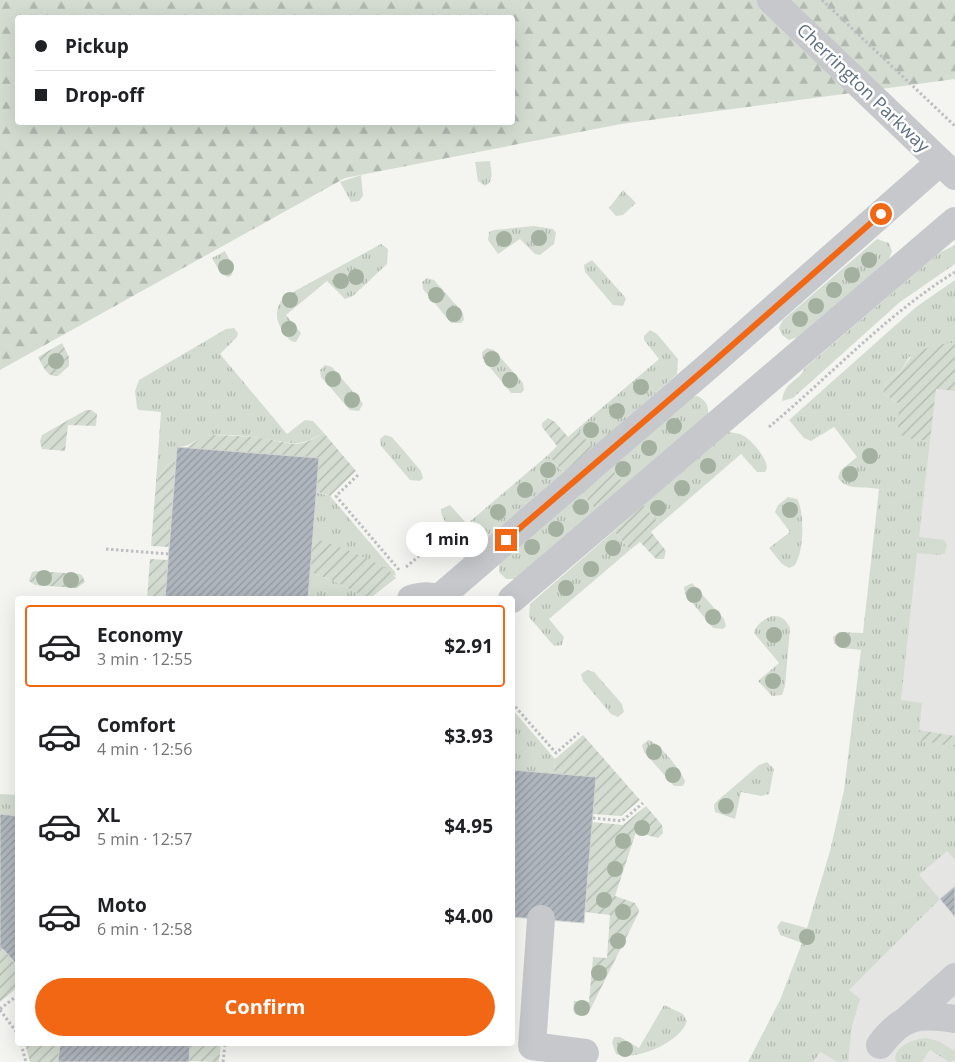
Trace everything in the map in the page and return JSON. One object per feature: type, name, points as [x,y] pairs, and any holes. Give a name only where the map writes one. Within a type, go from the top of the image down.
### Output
[{"type":"street","name":"Cherrington Parkway","points":[[771,0],[947,169]]},
{"type":"street","points":[[443,596],[712,363],[947,169]]},
{"type":"street","points":[[515,596],[955,221]]},
{"type":"street","points":[[407,589],[420,596]]},
{"type":"street","points":[[541,919],[532,1046],[584,1053]]},
{"type":"street","points":[[880,1045],[891,1030],[909,1018],[955,978]]},
{"type":"street","points":[[909,1018],[931,1016],[955,1019]]},
{"type":"path","points":[[822,0],[955,126]]},
{"type":"path","points":[[769,427],[894,317],[936,283],[955,272]]},
{"type":"path","points":[[358,475],[336,496],[400,572],[407,589]]},
{"type":"path","points":[[106,550],[169,554]]},
{"type":"path","points":[[400,572],[424,552]]},
{"type":"path","points":[[515,706],[556,754],[580,733]]},
{"type":"path","points":[[593,818],[622,821],[643,803]]},
{"type":"path","points":[[15,998],[0,1010],[15,1030]]},
{"type":"path","points":[[22,1046],[26,1062]]},
{"type":"path","points":[[223,1062],[225,1046]]},
{"type":"shaded area","points":[[955,321],[955,1062],[772,1062],[817,986],[925,328]]},
{"type":"green space","points":[[0,0],[955,0],[955,79],[621,124],[345,178],[0,370]]},
{"type":"green space","points":[[490,161],[491,178],[485,186],[478,181],[475,162]]},
{"type":"green space","points":[[361,175],[363,196],[359,201],[351,202],[340,182]]},
{"type":"green space","points":[[623,190],[636,203],[623,215],[616,216],[609,208]]},
{"type":"green space","points":[[534,226],[553,229],[556,233],[554,244],[540,255],[535,254],[520,239],[498,254],[488,240],[489,232],[494,230]]},
{"type":"green space","points":[[877,239],[889,243],[892,251],[889,259],[798,337],[789,340],[782,335],[779,328],[783,320]]},
{"type":"green space","points":[[381,244],[388,249],[387,264],[353,296],[345,299],[327,281],[286,315],[301,333],[296,342],[289,339],[277,319],[277,310],[284,297]]},
{"type":"green space","points":[[955,245],[955,264],[900,302],[793,398],[782,401],[786,389],[799,377],[805,368],[939,253]]},
{"type":"green space","points":[[225,251],[234,269],[231,276],[228,277],[221,274],[212,258]]},
{"type":"green space","points":[[592,260],[624,296],[626,299],[623,306],[613,305],[585,272],[584,265]]},
{"type":"green space","points":[[427,278],[434,280],[463,313],[464,320],[461,323],[451,323],[423,289],[422,282]]},
{"type":"green space","points":[[955,280],[955,343],[942,344],[909,357],[902,370],[885,383],[883,393],[899,404],[899,412],[906,438],[930,441],[919,537],[944,540],[947,545],[945,553],[940,555],[917,553],[901,700],[922,703],[918,740],[955,747],[955,860],[947,851],[919,875],[940,899],[849,990],[860,999],[852,1026],[848,1061],[838,1062],[820,1052],[813,1062],[748,1062],[780,1000],[802,943],[780,935],[777,927],[781,921],[807,928],[830,851],[844,790],[861,650],[839,647],[836,645],[833,637],[839,632],[863,633],[879,489],[850,486],[838,477],[841,470],[857,457],[834,427],[811,441],[804,438],[789,420],[916,307]]},
{"type":"green space","points":[[234,328],[238,333],[237,337],[220,354],[287,434],[305,420],[313,421],[323,432],[308,441],[295,443],[238,436],[219,435],[203,437],[187,446],[177,447],[176,459],[166,466],[156,482],[161,412],[139,410],[137,408],[135,391],[139,380],[226,329]]},
{"type":"green space","points":[[650,330],[657,334],[678,359],[677,374],[593,448],[577,429],[659,359],[644,340],[644,336]]},
{"type":"green space","points":[[62,343],[69,357],[69,366],[58,376],[54,376],[45,370],[38,357]]},
{"type":"green space","points":[[955,343],[955,391],[936,389],[930,441],[906,438],[898,433],[899,404],[883,393],[885,383],[902,370],[914,352],[942,344]]},
{"type":"green space","points":[[487,348],[494,350],[523,383],[524,390],[521,393],[511,393],[483,359],[482,352]]},
{"type":"green space","points":[[325,365],[332,367],[361,401],[363,404],[359,411],[350,410],[321,377],[320,370]]},
{"type":"green space","points":[[697,396],[703,399],[706,404],[708,415],[626,486],[610,467],[693,397]]},
{"type":"green space","points":[[86,410],[91,410],[97,414],[96,426],[68,425],[65,451],[42,449],[40,441],[42,435]]},
{"type":"green space","points":[[548,418],[555,422],[568,437],[577,429],[593,448],[564,473],[548,455],[557,446],[542,427],[542,423]]},
{"type":"green space","points":[[323,432],[356,471],[330,496],[186,448],[204,436],[212,435],[269,439],[292,444],[307,442]]},
{"type":"green space","points":[[729,432],[746,437],[754,445],[766,464],[765,472],[757,472],[741,454],[660,524],[643,505]]},
{"type":"green space","points":[[385,435],[392,437],[421,471],[423,478],[420,481],[410,480],[381,446],[380,439]]},
{"type":"green space","points":[[548,455],[564,473],[483,543],[470,543],[462,539],[445,521],[441,509],[450,505],[467,524]]},
{"type":"green space","points":[[176,459],[169,547],[151,546],[156,482],[166,466]]},
{"type":"green space","points":[[610,467],[626,486],[597,511],[581,492]]},
{"type":"green space","points":[[316,492],[330,496],[395,572],[396,576],[356,554],[313,538]]},
{"type":"green space","points":[[581,492],[597,511],[515,579],[506,579],[499,572],[501,561]]},
{"type":"green space","points":[[788,497],[797,499],[800,505],[802,523],[800,553],[794,566],[789,568],[782,564],[769,548],[790,532],[775,512],[778,505]]},
{"type":"green space","points":[[643,505],[660,524],[651,532],[666,551],[664,559],[656,559],[640,542],[630,550],[614,531]]},
{"type":"green space","points":[[614,531],[630,550],[549,619],[564,637],[562,645],[554,646],[529,617],[530,604]]},
{"type":"green space","points":[[313,538],[345,549],[371,561],[391,572],[396,578],[373,596],[363,596],[334,581],[310,572]]},
{"type":"green space","points":[[150,559],[168,560],[165,596],[147,596]]},
{"type":"green space","points":[[32,572],[79,574],[82,575],[85,582],[77,588],[35,585],[29,581]]},
{"type":"green space","points":[[310,572],[334,581],[363,596],[308,596]]},
{"type":"green space","points":[[692,583],[724,619],[726,626],[723,629],[713,628],[685,594],[684,587]]},
{"type":"green space","points":[[773,616],[779,616],[784,619],[790,628],[785,686],[782,695],[772,696],[758,681],[779,663],[754,633],[761,622]]},
{"type":"green space","points":[[587,670],[594,672],[622,704],[624,712],[618,717],[611,714],[583,681],[581,674]]},
{"type":"green space","points":[[515,712],[555,759],[554,774],[515,770]]},
{"type":"green space","points":[[919,730],[955,736],[955,747],[918,740]]},
{"type":"green space","points":[[583,735],[640,800],[621,816],[593,814],[554,774],[555,759]]},
{"type":"green space","points":[[648,740],[657,745],[675,765],[685,782],[683,786],[674,786],[644,752],[642,745]]},
{"type":"green space","points":[[767,762],[774,769],[769,794],[761,796],[741,792],[735,819],[715,812],[714,805],[716,802],[759,765]]},
{"type":"green space","points":[[0,794],[15,795],[15,816],[0,814]]},
{"type":"green space","points":[[646,806],[662,825],[663,833],[658,838],[636,832],[615,896],[635,903],[639,910],[638,914],[591,1008],[584,1015],[576,1015],[573,1010],[574,1001],[589,1002],[593,957],[607,958],[610,915],[585,912],[592,822],[623,825]]},
{"type":"green space","points":[[0,949],[3,949],[15,964],[15,990],[0,1002]]},
{"type":"green space","points":[[664,1005],[683,1014],[687,1021],[683,1029],[667,1043],[645,1053],[624,1056],[616,1054],[612,1043],[614,1037],[620,1037],[639,1048]]},
{"type":"green space","points":[[926,1038],[938,1041],[955,1051],[955,1060],[949,1062],[930,1050],[922,1062],[898,1062],[895,1059],[898,1050],[906,1044]]},
{"type":"green space","points":[[26,1046],[60,1046],[58,1062],[30,1062]]},
{"type":"green space","points":[[190,1046],[221,1046],[219,1062],[189,1061]]},
{"type":"building","points":[[177,447],[319,458],[308,596],[165,596]]},
{"type":"building","points":[[515,770],[596,777],[584,923],[515,917]]},
{"type":"building","points":[[0,814],[15,816],[15,963],[3,949],[0,949]]},
{"type":"building","points":[[955,886],[955,917],[940,899]]},
{"type":"building","points":[[60,1046],[190,1046],[189,1062],[58,1062]]},
{"type":"route","points":[[506,540],[712,363],[881,214]]}]
